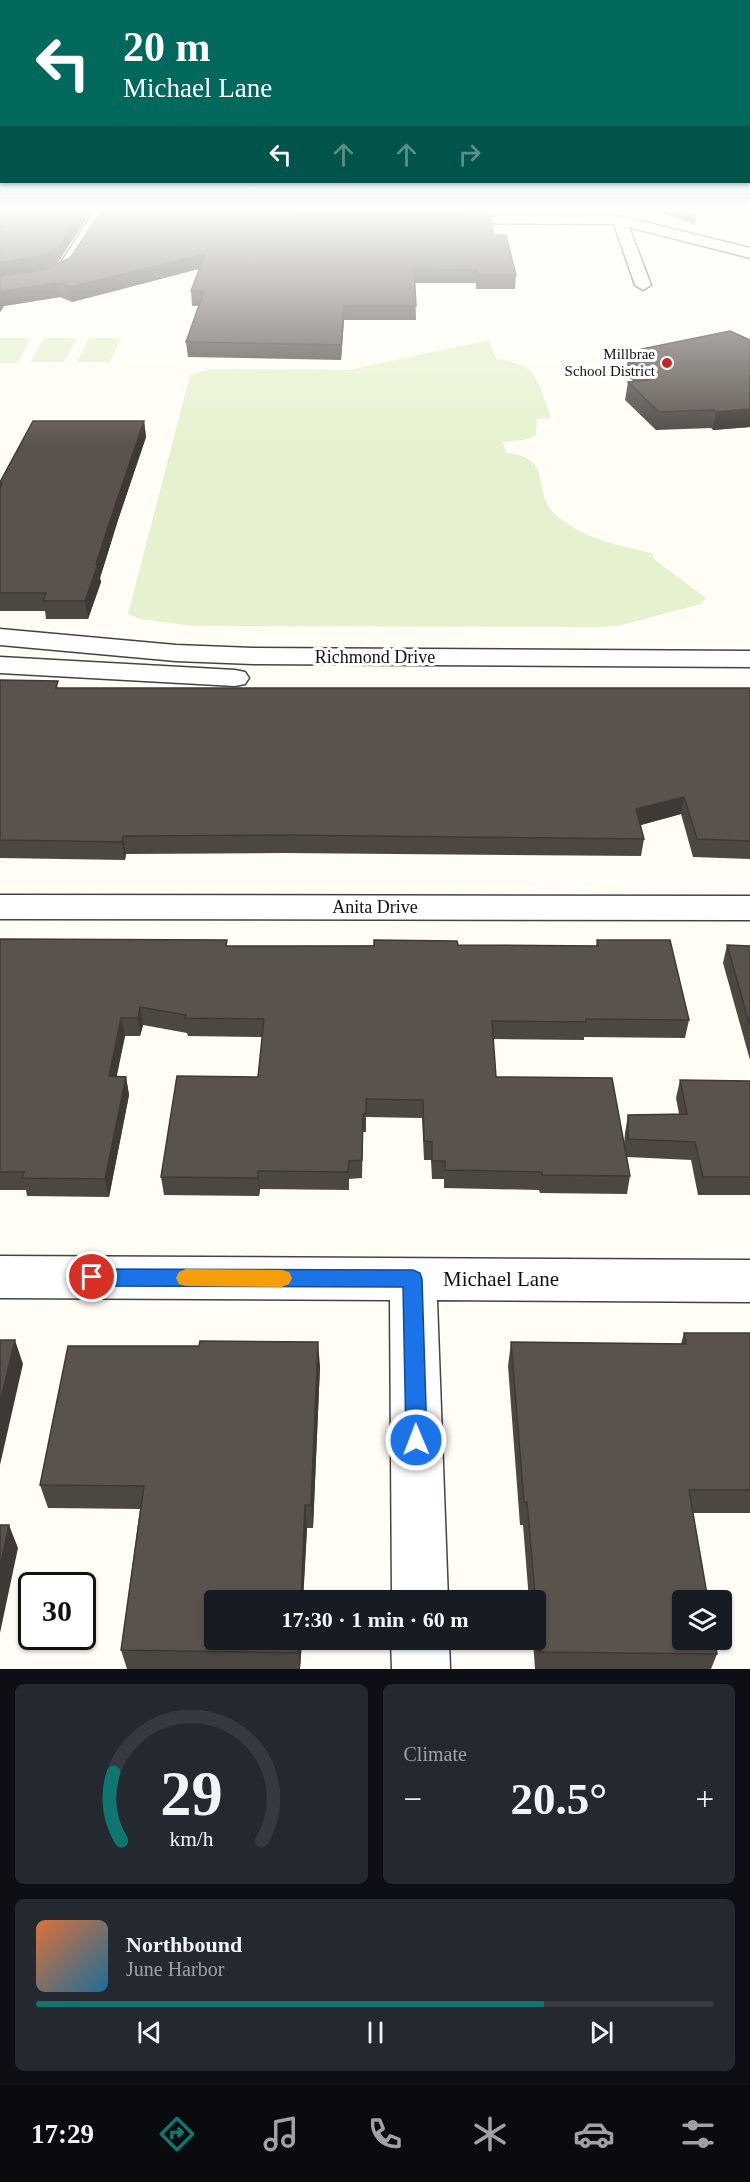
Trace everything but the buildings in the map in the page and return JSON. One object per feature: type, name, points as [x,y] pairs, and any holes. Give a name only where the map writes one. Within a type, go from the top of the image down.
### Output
[{"type":"street","name":"Richmond Drive","points":[[0,637],[153,651],[253,656],[750,659]]},
{"type":"street","name":"Richmond Drive","points":[[0,665],[239,678],[750,681]]},
{"type":"street","name":"Anita Drive","points":[[0,907],[750,908]]},
{"type":"street","name":"Michael Lane","points":[[0,1277],[750,1281]]},
{"type":"street","points":[[413,1279],[420,1590]]},
{"type":"street","points":[[420,1650],[421,1669]]},
{"type":"green space","points":[[0,338],[32,338],[17,363],[0,363]]},
{"type":"green space","points":[[44,338],[77,338],[64,362],[30,362]]},
{"type":"green space","points":[[89,338],[121,338],[110,362],[77,362]]},
{"type":"green space","points":[[489,340],[496,359],[521,365],[535,377],[551,418],[537,419],[536,434],[529,439],[503,442],[506,453],[521,456],[531,461],[537,468],[548,505],[565,522],[601,540],[652,553],[654,559],[706,598],[701,604],[618,626],[601,627],[193,626],[140,619],[128,614],[190,375],[212,369],[349,370]]},
{"type":"slow traffic","points":[[186,1278],[282,1278]]},
{"type":"place","name":"Millbrae School District","points":[[667,363]]},
{"type":"route","points":[[92,1277],[413,1279],[416,1440]]}]
